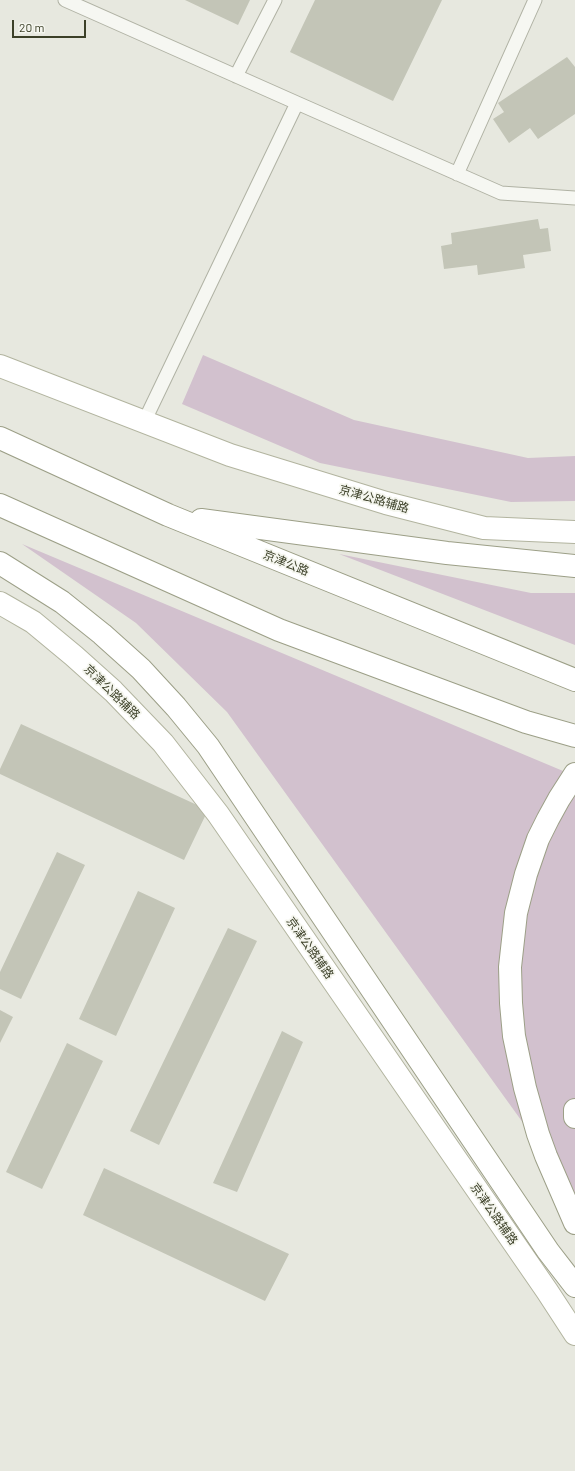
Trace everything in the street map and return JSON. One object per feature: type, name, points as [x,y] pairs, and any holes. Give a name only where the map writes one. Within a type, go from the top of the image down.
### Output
[{"type":"main road","name":"京津公路辅路","points":[[0,366],[230,455],[386,503],[484,528],[575,532]]},
{"type":"main road","name":"京津公路","points":[[0,438],[168,515],[575,680]]},
{"type":"main road","points":[[0,505],[279,630],[526,722],[575,736]]},
{"type":"main road","points":[[168,515],[447,553],[575,566]]},
{"type":"main road","points":[[0,563],[62,602],[102,634],[141,669],[176,707],[208,746],[539,1237],[575,1286]]},
{"type":"main road","name":"京津公路辅路","points":[[0,603],[33,622],[74,656],[113,691],[163,743],[218,814],[547,1290],[575,1334]]},
{"type":"main road","points":[[526,722],[575,749]]},
{"type":"main road","points":[[575,774],[559,799],[538,839],[526,874],[516,913],[510,967],[514,1031],[517,1054],[525,1088],[546,1156],[575,1223]]},
{"type":"main road","points":[[575,1110],[575,1117]]},
{"type":"lane","points":[[65,0],[501,193],[575,198]]},
{"type":"lane","points":[[236,76],[275,0]]},
{"type":"lane","points":[[458,174],[535,0]]},
{"type":"lane","points":[[144,422],[297,103]]},
{"type":"shaded area","points":[[203,355],[354,420],[528,458],[575,456],[575,501],[511,502],[320,463],[182,404]]},
{"type":"shaded area","points":[[22,544],[575,776],[575,1195],[227,712],[136,623]]},
{"type":"shaded area","points":[[339,554],[531,593],[575,593],[575,645]]},
{"type":"building","points":[[185,0],[250,0],[238,25]]},
{"type":"building","points":[[315,0],[442,0],[393,101],[290,52]]},
{"type":"building","points":[[567,57],[575,67],[575,114],[538,139],[530,128],[509,143],[493,119],[504,112],[498,103]]},
{"type":"building","points":[[538,219],[540,229],[548,228],[551,251],[523,255],[525,268],[478,275],[477,265],[444,269],[441,246],[452,244],[451,233]]},
{"type":"building","points":[[21,724],[208,810],[184,860],[0,774],[0,769]]},
{"type":"building","points":[[57,852],[85,865],[21,999],[0,989],[0,972]]},
{"type":"building","points":[[138,891],[175,908],[116,1036],[79,1019]]},
{"type":"building","points":[[228,928],[257,941],[159,1145],[130,1131]]},
{"type":"building","points":[[0,1010],[13,1017],[0,1043]]},
{"type":"building","points":[[282,1031],[303,1042],[237,1192],[213,1183]]},
{"type":"building","points":[[67,1043],[103,1061],[42,1189],[6,1172]]},
{"type":"building","points":[[104,1168],[289,1254],[265,1301],[83,1215]]}]
